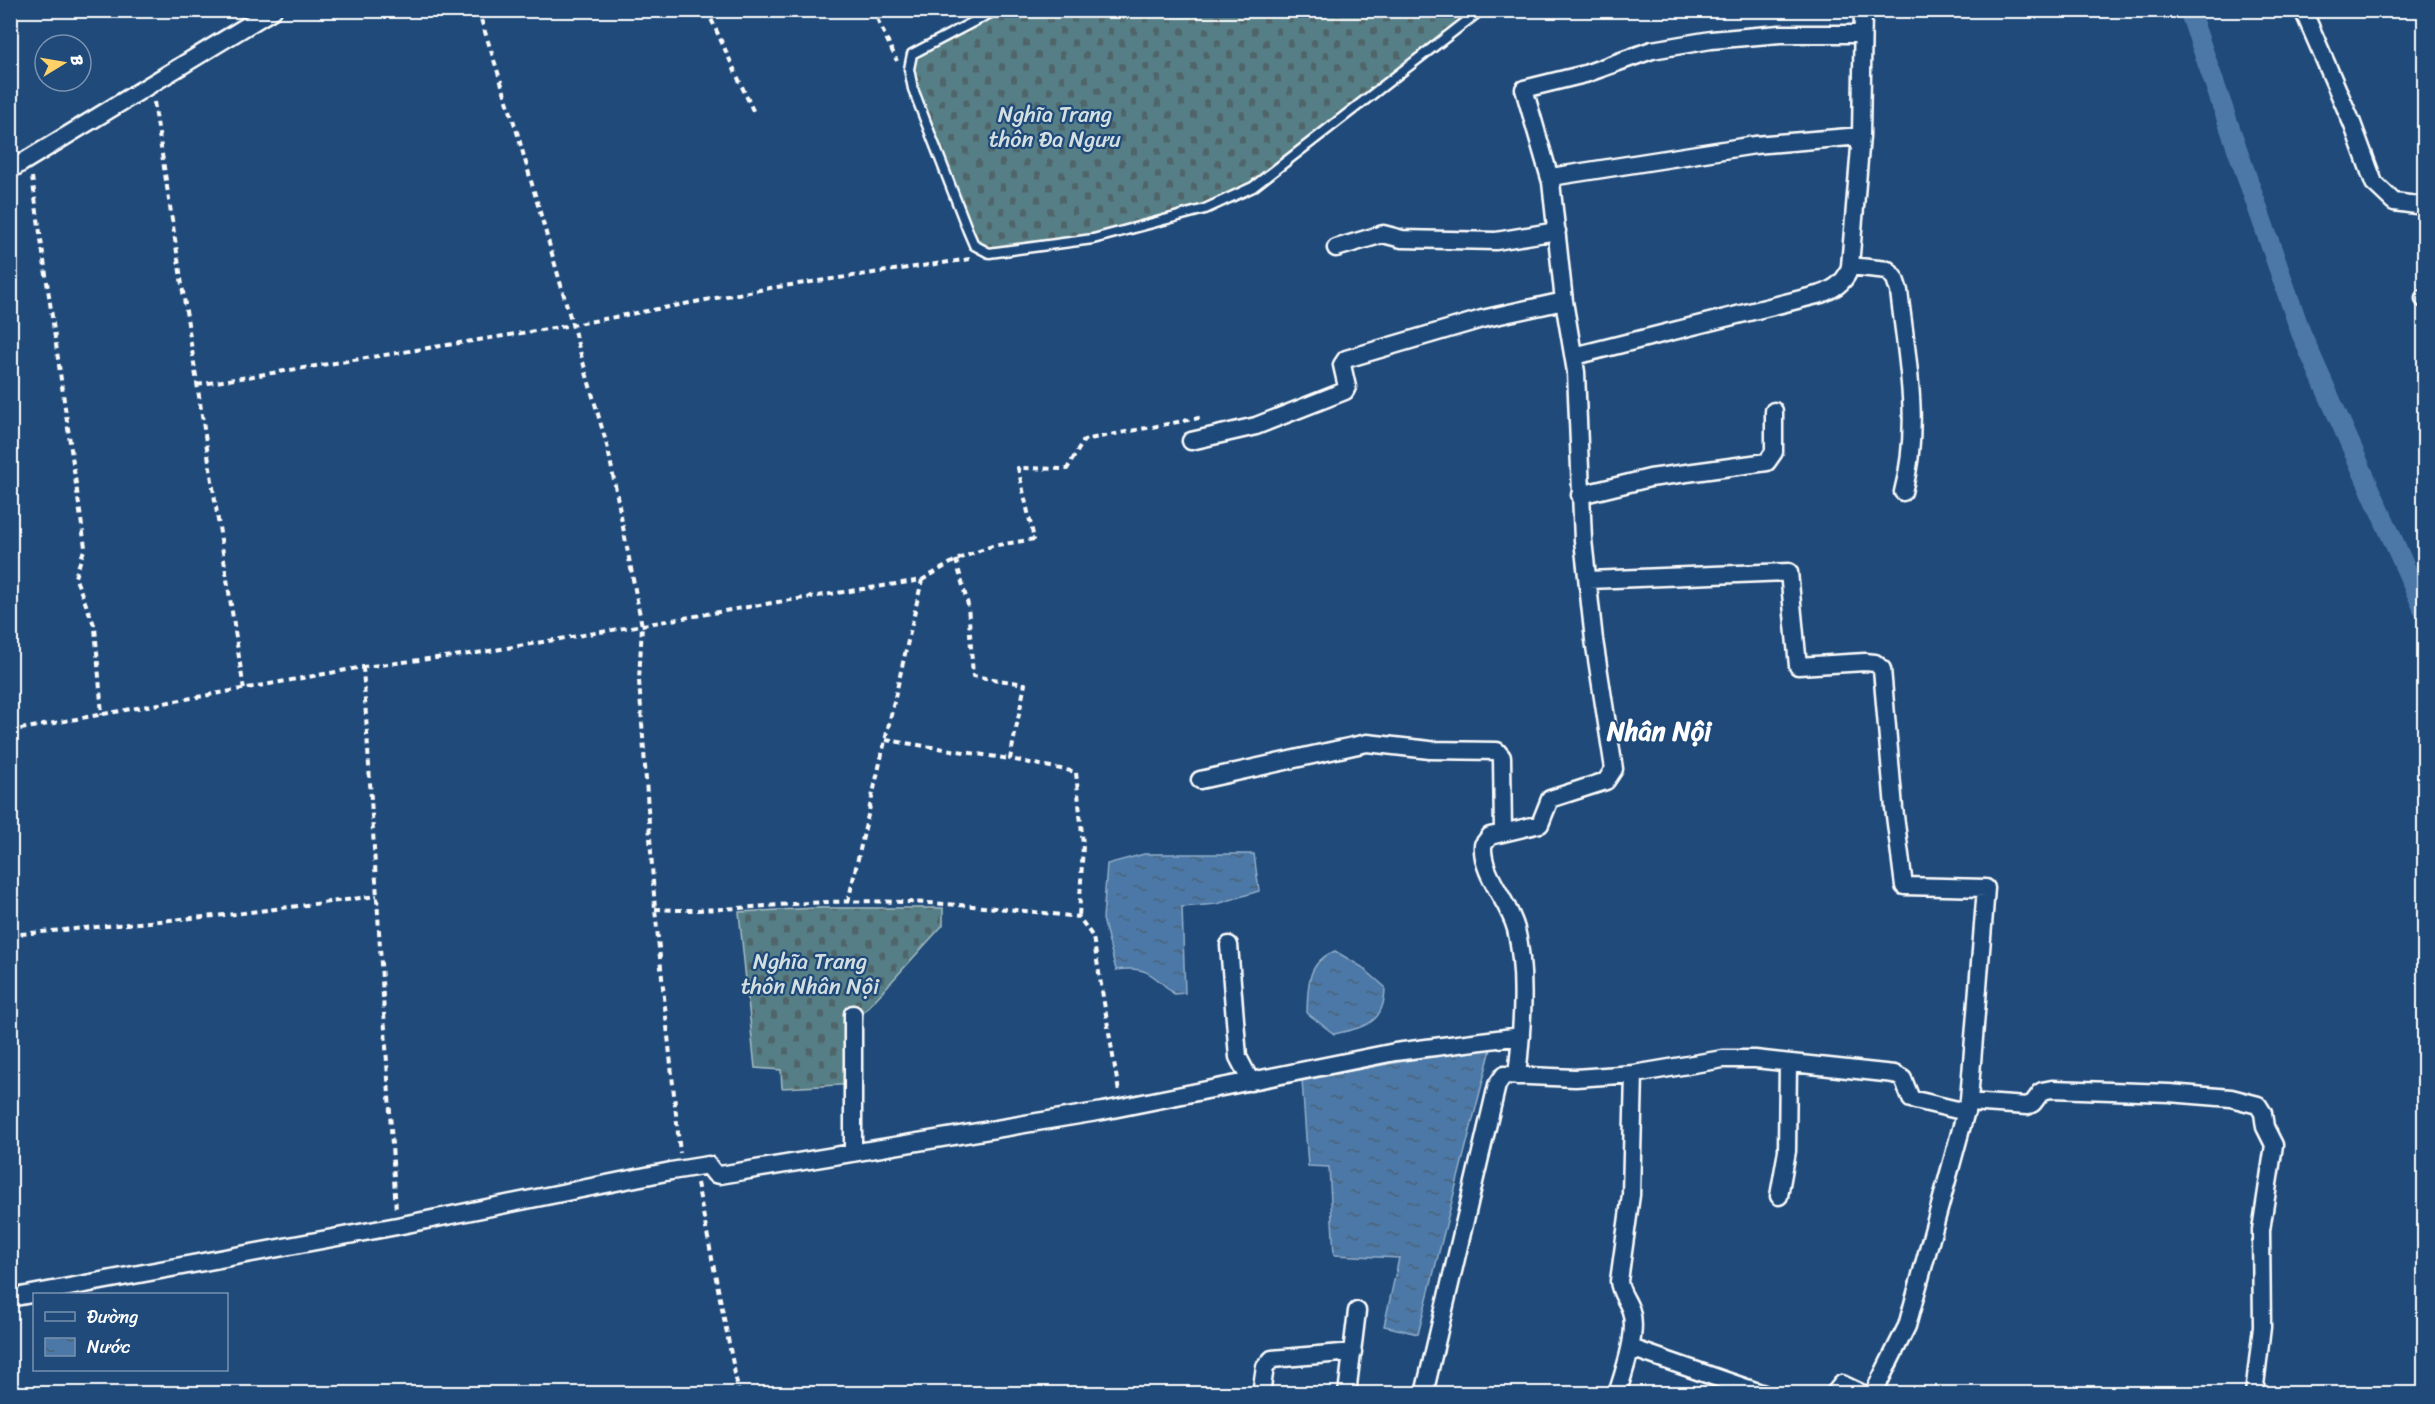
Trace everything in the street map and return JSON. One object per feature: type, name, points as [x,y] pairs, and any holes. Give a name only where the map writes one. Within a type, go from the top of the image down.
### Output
[{"type":"street","points":[[10,170],[273,10]]},
{"type":"street","points":[[1574,356],[1821,294],[1840,284],[1850,266],[1861,136],[1863,10]]},
{"type":"street","points":[[2303,10],[2352,123],[2374,183],[2394,202],[2424,206]]},
{"type":"street","points":[[1517,1076],[1521,1036],[1520,953],[1516,930],[1505,901],[1488,871],[1483,850],[1487,838],[1540,824],[1545,807],[1554,797],[1602,784],[1613,774],[1613,759],[1594,640],[1580,495],[1574,356],[1564,301],[1551,177],[1524,89],[1585,74],[1652,50],[1711,40],[1780,34],[1862,34]]},
{"type":"street","points":[[1551,177],[1755,145],[1861,136]]},
{"type":"street","points":[[1336,248],[1383,234],[1402,239],[1496,241],[1557,231]]},
{"type":"street","points":[[1850,266],[1888,270],[1899,291],[1913,416],[1911,463],[1903,492]]},
{"type":"street","points":[[1191,441],[1256,426],[1345,391],[1347,387],[1342,365],[1346,359],[1482,319],[1564,301]]},
{"type":"street","points":[[1580,495],[1650,478],[1767,462],[1774,452],[1774,411]]},
{"type":"street","points":[[1589,580],[1789,572],[1798,666],[1865,662],[1875,663],[1882,669],[1894,808],[1904,886],[1986,888],[1967,1107],[1907,1326],[1873,1394]]},
{"type":"street","points":[[1200,780],[1367,743],[1430,750],[1497,751],[1502,757],[1503,832]]},
{"type":"street","points":[[1229,945],[1238,1057],[1251,1082]]},
{"type":"street","points":[[853,1014],[853,1153]]},
{"type":"street","points":[[37,1293],[397,1226],[688,1168],[708,1166],[720,1175],[1121,1107],[1395,1052],[1521,1036]]},
{"type":"street","points":[[1424,1394],[1447,1287],[1499,1080],[1506,1075],[1556,1078],[1634,1074],[1723,1059],[1755,1059],[1894,1074],[1903,1079],[1911,1099],[1967,1107],[2020,1107],[2033,1103],[2042,1091],[2052,1089],[2169,1093],[2231,1098],[2258,1105],[2274,1145],[2261,1230],[2262,1321],[2254,1394]]},
{"type":"street","points":[[1779,1196],[1786,1151],[1788,1063]]},
{"type":"street","points":[[1617,1394],[1631,1348],[1632,1314],[1620,1292],[1619,1281],[1631,1195],[1634,1074]]},
{"type":"street","points":[[10,1298],[33,1294]]},
{"type":"street","points":[[1347,1394],[1357,1311]]},
{"type":"street","points":[[1631,1348],[1764,1394]]},
{"type":"street","points":[[1261,1394],[1265,1367],[1272,1359],[1353,1352]]},
{"type":"street","points":[[1833,1394],[1842,1384],[1863,1394]]},
{"type":"lane","points":[[996,10],[912,54],[909,63],[913,88],[974,245],[982,251],[998,253],[1093,239],[1205,209],[1253,187],[1481,10]]},
{"type":"path","points":[[478,10],[517,132],[608,449],[642,626],[639,680],[655,909],[688,1168],[739,1394]]},
{"type":"path","points":[[707,10],[755,115]]},
{"type":"path","points":[[873,10],[898,63]]},
{"type":"path","points":[[151,84],[244,690]]},
{"type":"path","points":[[29,158],[85,548],[75,577],[95,627],[102,715]]},
{"type":"path","points":[[197,385],[572,325],[770,288],[977,258],[982,251]]},
{"type":"path","points":[[10,731],[363,667],[477,653],[922,580],[956,560],[992,546],[1034,539],[1018,468],[1067,469],[1084,440],[1204,417]]},
{"type":"path","points":[[956,560],[968,605],[973,676],[1024,684],[1010,759]]},
{"type":"path","points":[[848,902],[922,580]]},
{"type":"path","points":[[363,667],[397,1226]]},
{"type":"path","points":[[886,740],[1010,759],[1076,772],[1083,845],[1079,917],[1093,938],[1121,1107]]},
{"type":"path","points":[[10,935],[235,914],[377,896]]},
{"type":"path","points":[[655,909],[690,911],[848,902],[923,901],[1079,917]]},
{"type":"green space","name":"Nghĩa Trang thôn Đa Ngưu","points":[[996,11],[1481,11],[1253,187],[1205,209],[1093,239],[998,253],[974,245],[913,89],[912,54]]},
{"type":"green space","name":"Nghĩa Trang thôn Nhân Nội","points":[[817,908],[943,908],[943,925],[863,1013],[858,1084],[782,1088],[781,1070],[755,1068],[739,912]]},
{"type":"water","points":[[1144,854],[1254,854],[1259,891],[1217,904],[1182,907],[1185,993],[1174,994],[1154,977],[1142,971],[1116,970],[1103,919],[1107,864]]},
{"type":"water","points":[[1335,951],[1362,967],[1385,987],[1381,1009],[1371,1022],[1334,1034],[1307,1013],[1310,976],[1319,962]]},
{"type":"water","points":[[1492,1045],[1418,1334],[1384,1326],[1399,1258],[1334,1255],[1329,1167],[1308,1166],[1302,1080]]},
{"type":"waterway","points":[[2189,10],[2301,333],[2424,610]]},
{"type":"district","name":"Nhân Nội","points":[[1659,731]]}]
